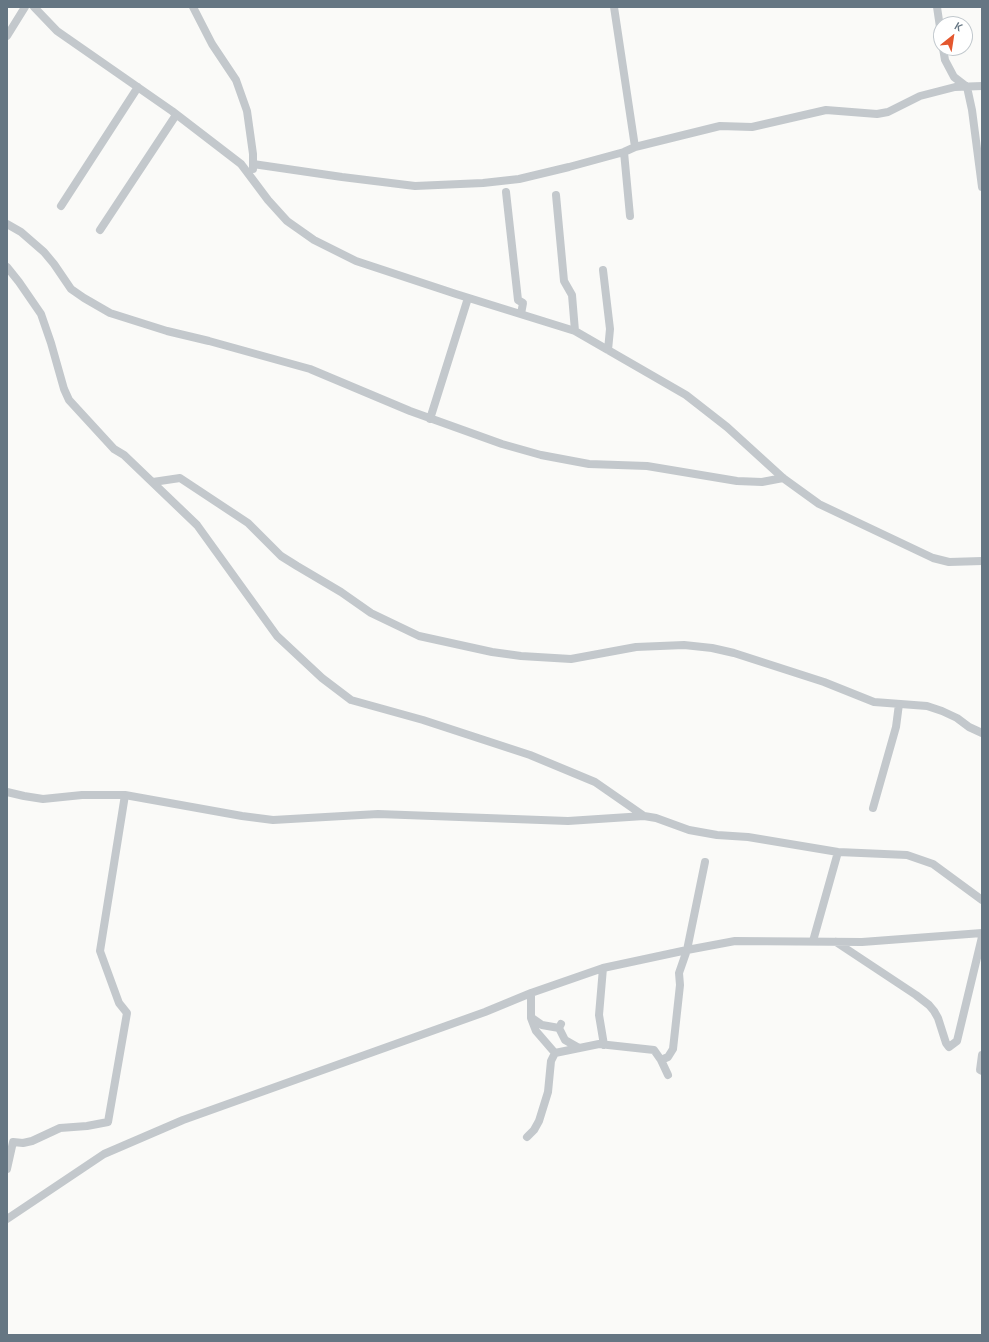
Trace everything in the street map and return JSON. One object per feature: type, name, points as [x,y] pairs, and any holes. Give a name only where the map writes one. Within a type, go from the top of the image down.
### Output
[{"type":"street","points":[[7,36],[25,7]]},
{"type":"street","points":[[34,7],[57,31],[176,114],[241,164],[268,200],[287,221],[328,247],[356,261],[575,331],[686,395],[727,427],[783,478],[819,504],[933,558],[949,562],[982,561]]},
{"type":"street","points":[[193,7],[212,44],[236,80],[247,111],[253,154],[253,179]]},
{"type":"street","points":[[614,7],[635,147]]},
{"type":"street","points":[[944,56],[954,77],[967,87],[972,110],[982,187]]},
{"type":"street","points":[[253,164],[415,186],[483,183],[519,179],[624,152],[635,147],[720,126],[752,127],[826,110],[877,114],[888,112],[920,96],[955,87],[982,86]]},
{"type":"street","points":[[61,206],[138,87]]},
{"type":"street","points":[[100,230],[176,114]]},
{"type":"street","points":[[624,152],[630,216]]},
{"type":"street","points":[[506,192],[518,300],[523,303],[521,314]]},
{"type":"street","points":[[556,195],[564,281],[572,295],[575,331]]},
{"type":"street","points":[[7,224],[21,232],[44,252],[72,289],[84,298],[110,313],[167,332],[310,370],[430,419],[502,444],[542,455],[588,464],[647,466],[737,481],[762,482],[783,478]]},
{"type":"street","points":[[7,267],[40,314],[51,343],[64,389],[69,400],[114,449],[124,455],[197,525],[277,636],[322,678],[351,700],[424,720],[530,755],[595,782],[644,816]]},
{"type":"street","points":[[603,270],[610,329],[608,350]]},
{"type":"street","points":[[430,419],[468,298]]},
{"type":"street","points":[[153,482],[180,478],[248,523],[282,556],[292,563],[341,592],[371,613],[419,636],[492,652],[521,656],[571,659],[636,647],[684,645],[712,648],[734,653],[824,682],[874,702],[927,706],[956,718],[968,727],[982,733]]},
{"type":"street","points":[[873,808],[896,727],[899,704]]},
{"type":"street","points":[[7,792],[43,799],[82,795],[125,795],[242,816],[273,820],[378,814],[568,821],[644,816],[656,818],[689,830],[717,836],[748,837],[838,852],[907,855],[933,864],[982,900]]},
{"type":"street","points":[[7,1169],[13,1142],[23,1143],[32,1141],[60,1128],[87,1126],[108,1122],[127,1013],[119,1003],[100,951],[125,795]]},
{"type":"street","points":[[813,941],[838,852]]},
{"type":"street","points":[[661,1060],[668,1057],[673,1049],[680,985],[679,973],[687,950],[705,862]]},
{"type":"street","points":[[7,1219],[104,1154],[190,1117],[485,1012],[530,993],[603,968],[735,941],[862,942],[982,933]]},
{"type":"street","points":[[835,942],[929,1005],[938,1018],[946,1043],[949,1047],[957,1042],[982,937]]},
{"type":"street","points":[[603,968],[599,1015],[604,1045]]},
{"type":"street","points":[[530,993],[531,1018],[536,1031],[555,1053]]},
{"type":"street","points":[[531,1018],[542,1025],[560,1026],[565,1040],[580,1048]]},
{"type":"street","points":[[555,1053],[599,1044],[654,1050],[661,1060],[668,1075]]},
{"type":"street","points":[[526,1137],[534,1130],[539,1121],[548,1092],[551,1061],[555,1053]]},
{"type":"street","points":[[982,1055],[980,1070],[982,1071]]}]
